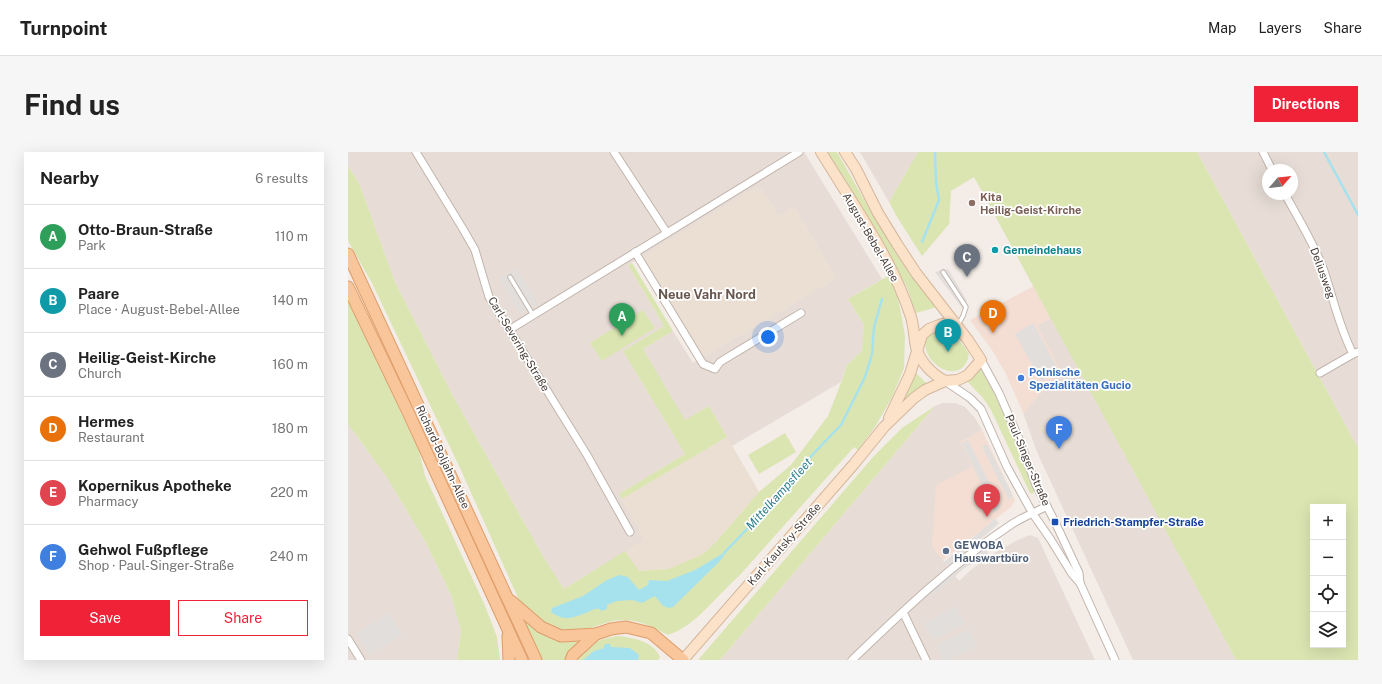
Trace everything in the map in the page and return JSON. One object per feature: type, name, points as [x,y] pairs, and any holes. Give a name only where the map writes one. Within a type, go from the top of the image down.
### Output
[{"type":"main road","name":"Richard-Boljahn-Allee","points":[[348,254],[536,660]]},
{"type":"main road","name":"Richard-Boljahn-Allee","points":[[348,287],[408,412],[522,660]]},
{"type":"main road","points":[[507,596],[540,627],[549,632],[561,636],[596,634],[611,629],[626,627],[651,634],[683,660]]},
{"type":"main road","points":[[507,629],[509,660]]},
{"type":"main road","points":[[571,660],[573,655],[596,634]]},
{"type":"street","name":"Carl-Severing-Straße","points":[[416,152],[464,229],[474,250],[489,297],[587,455],[630,532]]},
{"type":"street","points":[[614,152],[667,233]]},
{"type":"street","points":[[509,330],[798,152]]},
{"type":"street","name":"August-Bebel-Allee","points":[[821,152],[881,251],[901,292],[911,318],[917,349],[928,369]]},
{"type":"street","name":"August-Bebel-Allee","points":[[845,152],[856,169],[878,213],[897,244],[916,273],[968,340]]},
{"type":"street","points":[[1263,152],[1269,164]]},
{"type":"street","name":"Deliusweg","points":[[1289,200],[1313,245],[1322,266],[1346,339],[1356,353],[1320,373]]},
{"type":"street","points":[[636,252],[703,364],[715,369],[720,362],[801,313]]},
{"type":"street","name":"Karl-Kautsky-Straße","points":[[884,427],[910,374],[922,335],[929,329],[942,324],[956,325]]},
{"type":"street","name":"Paul-Singer-Straße","points":[[968,340],[999,393],[1017,434],[1036,484],[1079,573],[1080,583]]},
{"type":"street","name":"Karl-Kautsky-Straße","points":[[683,660],[854,464],[884,427],[914,398],[925,390],[945,381],[958,380],[968,375],[981,360]]},
{"type":"street","name":"Paul-Singer-Straße","points":[[928,369],[970,398],[981,409],[1007,467],[1033,514],[1072,574],[1080,583],[1115,660]]},
{"type":"street","points":[[852,660],[964,558],[1014,523],[1047,506]]},
{"type":"street","points":[[903,612],[926,660]]},
{"type":"street","points":[[348,639],[361,660]]},
{"type":"lane","points":[[944,272],[966,307],[963,316],[956,325]]},
{"type":"lane","points":[[510,277],[533,315]]},
{"type":"shaded area","points":[[348,152],[804,152],[882,279],[848,299],[864,325],[862,351],[847,365],[841,382],[732,446],[709,406],[685,421],[643,349],[673,331],[693,363],[836,278],[794,207],[778,216],[759,186],[628,265],[664,326],[623,351],[685,454],[619,494],[645,540],[564,589],[544,558],[453,396],[395,282],[359,183],[348,166]]},
{"type":"shaded area","points":[[860,152],[918,152],[889,202]]},
{"type":"shaded area","points":[[1197,152],[1358,152],[1358,448]]},
{"type":"shaded area","points":[[759,186],[778,216],[794,207],[836,278],[703,357],[642,256]]},
{"type":"shaded area","points":[[517,268],[538,304],[520,314],[499,278]]},
{"type":"shaded area","points":[[948,269],[967,301],[962,308],[935,272]]},
{"type":"shaded area","points":[[1034,286],[1051,318],[1037,326],[1061,371],[1023,413],[1006,374],[992,350],[970,320]]},
{"type":"shaded area","points":[[1051,318],[1236,660],[1133,660],[1037,452],[1023,413],[1034,400],[1037,326]]},
{"type":"shaded area","points":[[1033,323],[1059,371],[1041,381],[1015,334]]},
{"type":"shaded area","points":[[943,403],[955,403],[965,407],[975,418],[982,430],[961,442],[973,467],[932,546],[959,581],[972,569],[999,550],[1030,535],[1038,538],[1095,660],[720,660],[935,406]]},
{"type":"shaded area","points":[[348,424],[386,476],[425,541],[451,595],[461,631],[457,660],[348,660]]},
{"type":"shaded area","points":[[982,430],[1015,500],[1011,507],[943,560],[932,546],[936,485],[972,467],[961,442]]},
{"type":"shaded area","points":[[727,437],[759,492],[716,542],[703,554],[670,569],[638,571],[625,551],[645,540],[622,499]]},
{"type":"shaded area","points":[[968,440],[1001,506],[995,513],[962,443]]},
{"type":"shaded area","points":[[987,444],[1013,496],[1009,500],[982,447]]},
{"type":"shaded area","points":[[995,519],[999,523],[949,567],[944,562]]},
{"type":"shaded area","points":[[986,549],[988,554],[963,569],[935,595],[933,591],[960,565]]},
{"type":"shaded area","points":[[956,606],[965,623],[933,640],[924,624]]},
{"type":"shaded area","points":[[389,613],[402,635],[369,655],[356,633]]},
{"type":"shaded area","points":[[969,629],[977,646],[948,660],[943,660],[936,645]]},
{"type":"green space","points":[[827,152],[837,152],[874,217],[910,272],[937,307],[916,313],[907,287]]},
{"type":"green space","points":[[918,152],[1197,152],[1358,448],[1358,660],[1236,660],[974,177],[951,191],[949,224],[922,256],[889,202]]},
{"type":"green space","points":[[348,166],[359,183],[395,282],[453,396],[544,558],[564,589],[625,551],[639,571],[669,569],[703,554],[716,542],[759,492],[791,465],[828,416],[847,365],[862,351],[864,325],[848,299],[888,276],[897,294],[905,336],[904,368],[892,397],[875,427],[858,450],[854,447],[739,576],[688,625],[668,635],[646,624],[628,620],[611,621],[578,631],[560,631],[537,619],[519,600],[460,468],[372,283],[348,241]]},
{"type":"green space","points":[[632,263],[673,331],[643,349],[685,420],[709,406],[727,437],[622,499],[619,494],[685,454],[623,351],[664,326],[628,265]]},
{"type":"green space","points":[[348,299],[419,451],[425,476],[485,606],[497,637],[500,660],[457,660],[461,631],[451,595],[425,541],[386,476],[348,424]]},
{"type":"green space","points":[[643,310],[655,328],[602,361],[590,343]]},
{"type":"green space","points":[[939,330],[945,331],[957,338],[969,354],[965,364],[959,370],[951,371],[942,369],[928,356],[925,346],[926,336]]},
{"type":"green space","points":[[979,367],[992,386],[1010,424],[1035,489],[1032,494],[1030,493],[991,410],[983,398],[966,380]]},
{"type":"green space","points":[[914,371],[928,385],[899,409]]},
{"type":"green space","points":[[935,406],[720,660],[698,660],[874,456],[902,428]]},
{"type":"green space","points":[[785,433],[796,452],[759,474],[748,455]]},
{"type":"green space","points":[[523,620],[526,620],[530,624],[587,636],[567,660],[542,660]]},
{"type":"green space","points":[[619,636],[636,639],[648,644],[653,647],[660,657],[658,660],[575,660],[594,643]]},
{"type":"water","points":[[727,551],[720,561],[673,607],[669,608],[663,606],[655,596],[642,603],[632,600],[617,601],[607,605],[607,609],[601,611],[600,609],[595,609],[569,618],[561,617],[551,612],[552,608],[583,596],[607,580],[619,575],[628,577],[639,590],[648,585],[649,580],[667,581],[695,570]]},
{"type":"water","points":[[610,644],[611,647],[630,648],[639,655],[638,660],[583,660],[594,651],[604,648],[604,645]]},
{"type":"waterway","name":"Mittelkampsfleet","points":[[922,242],[939,200],[936,182],[935,152]]},
{"type":"waterway","points":[[1324,152],[1358,215]]},
{"type":"waterway","name":"Mittelkampsfleet","points":[[724,553],[773,502],[813,454],[841,425],[865,377],[872,354],[874,327],[882,299]]},
{"type":"place","name":"Kita Heilig-Geist-Kirche","points":[[972,203]]},
{"type":"place","name":"Gemeindehaus","points":[[995,250]]},
{"type":"place","name":"Heilig-Geist-Kirche","points":[[967,277]]},
{"type":"place","name":"Hermes","points":[[993,333]]},
{"type":"place","name":"Otto-Braun-Straße","points":[[622,336]]},
{"type":"place","name":"Paare","points":[[948,352]]},
{"type":"place","name":"Polnische Spezialitäten Gucio","points":[[1021,378]]},
{"type":"place","name":"Gehwol Fußpflege","points":[[1059,449]]},
{"type":"place","name":"Kopernikus Apotheke","points":[[987,517]]},
{"type":"place","name":"Friedrich-Stampfer-Straße","points":[[1055,522]]},
{"type":"place","name":"GEWOBA Hauswartbüro","points":[[946,551]]},
{"type":"district","name":"Neue Vahr Nord","points":[[707,294]]}]
